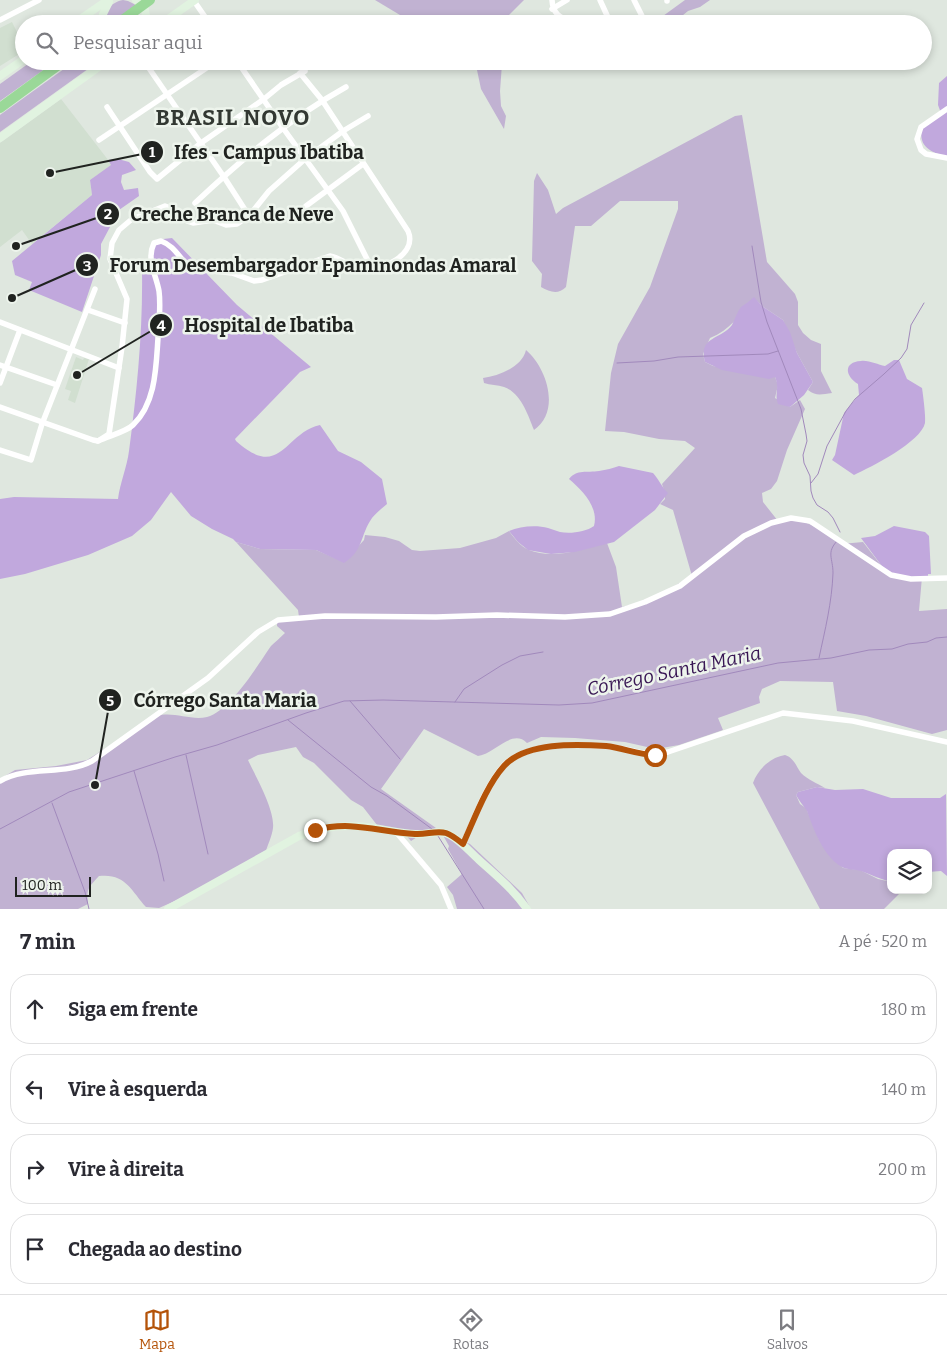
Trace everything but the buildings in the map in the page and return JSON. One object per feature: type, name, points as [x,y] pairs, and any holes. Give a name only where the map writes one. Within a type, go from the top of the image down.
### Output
[{"type":"highway","points":[[130,15],[144,5]]},
{"type":"highway","points":[[0,108],[52,70]]},
{"type":"street","points":[[0,20],[39,0]]},
{"type":"street","points":[[173,15],[194,0],[204,15]]},
{"type":"street","points":[[552,0],[552,9],[558,15]]},
{"type":"street","points":[[552,9],[567,0]]},
{"type":"street","points":[[600,0],[607,15]]},
{"type":"street","points":[[634,0],[642,15]]},
{"type":"street","points":[[86,15],[107,1]]},
{"type":"street","points":[[103,15],[107,1]]},
{"type":"street","points":[[0,76],[15,65]]},
{"type":"street","points":[[0,138],[94,70]]},
{"type":"street","points":[[150,70],[224,176],[249,216]]},
{"type":"street","points":[[99,140],[204,70]]},
{"type":"street","points":[[243,70],[350,222],[372,268]]},
{"type":"street","points":[[0,407],[82,438],[98,441],[130,428],[135,423],[141,415],[153,387],[157,363],[159,292],[150,259],[154,243],[161,241],[168,244],[190,268],[232,273],[254,281],[262,280],[330,256],[357,268],[372,268],[389,263],[407,251],[410,241],[408,231],[302,72],[200,143],[161,178],[157,179],[107,107]]},
{"type":"street","points":[[195,204],[224,176],[283,128],[322,100],[346,87]]},
{"type":"street","points":[[947,109],[921,127],[917,138],[921,150],[926,154],[947,158]]},
{"type":"street","points":[[98,441],[109,434],[112,426],[125,323],[126,299],[110,259],[112,243],[119,230],[132,219],[162,207],[169,207],[187,221],[193,223],[213,220],[226,225],[237,224],[249,216],[270,191],[306,159],[342,131],[368,116]]},
{"type":"street","points":[[306,206],[329,191],[363,164]]},
{"type":"street","points":[[0,450],[29,460],[32,458],[42,424],[95,289]]},
{"type":"street","points":[[88,310],[125,323]]},
{"type":"street","points":[[0,322],[72,348],[119,368]]},
{"type":"street","points":[[0,383],[3,366],[20,330]]},
{"type":"street","points":[[3,366],[57,385]]},
{"type":"street","points":[[0,781],[21,774],[75,767],[92,761],[208,678],[258,632],[278,620],[325,616],[565,617],[610,614],[645,602],[680,586],[744,536],[771,523],[791,518],[810,521],[890,575],[911,579],[947,578]]},
{"type":"street","points":[[463,844],[493,781],[501,770],[513,758],[537,748],[551,746],[605,746],[655,755],[783,713],[853,721],[947,742]]},
{"type":"street","points":[[168,909],[250,865],[286,843],[315,830],[338,826],[356,826],[415,834],[438,832],[450,835],[463,844],[510,888],[527,909]]},
{"type":"street","points":[[396,832],[441,885],[451,909]]},
{"type":"shaded area","points":[[375,0],[524,0],[509,15],[400,15]]},
{"type":"shaded area","points":[[685,0],[710,0],[683,15],[664,15]]},
{"type":"shaded area","points":[[118,1],[128,1],[138,6],[124,15],[106,15],[111,5]]},
{"type":"shaded area","points":[[12,22],[15,28],[15,57],[0,66],[0,28]]},
{"type":"shaded area","points":[[19,70],[43,70],[0,101],[0,84]]},
{"type":"shaded area","points":[[62,70],[86,70],[0,132],[0,115]]},
{"type":"shaded area","points":[[477,70],[502,70],[501,106],[506,116],[504,129],[481,89]]},
{"type":"shaded area","points":[[947,76],[947,157],[927,148],[921,134],[922,128],[941,113],[938,105],[939,83]]},
{"type":"shaded area","points":[[61,99],[112,165],[90,180],[92,195],[32,244],[22,230],[0,247],[0,143]]},
{"type":"shaded area","points":[[742,115],[767,262],[795,294],[798,302],[798,325],[803,333],[811,340],[821,344],[821,371],[832,393],[817,394],[808,390],[813,382],[797,353],[783,320],[762,306],[754,298],[740,316],[729,326],[710,338],[703,354],[705,362],[713,366],[775,377],[778,385],[775,398],[790,407],[800,400],[805,409],[787,450],[777,481],[771,489],[762,493],[763,502],[778,521],[805,522],[841,544],[863,542],[887,573],[922,577],[919,611],[947,609],[947,730],[932,734],[866,716],[837,711],[833,682],[780,681],[762,689],[759,697],[760,703],[718,718],[723,730],[679,745],[656,749],[625,742],[575,738],[541,737],[527,743],[515,738],[478,756],[424,729],[381,789],[436,828],[425,832],[411,841],[403,832],[377,825],[363,807],[351,800],[314,763],[303,757],[296,747],[258,755],[248,760],[264,794],[273,821],[273,828],[266,851],[195,892],[159,908],[146,907],[127,884],[121,880],[115,877],[99,876],[89,888],[87,894],[88,904],[78,909],[0,909],[0,779],[15,770],[56,766],[87,760],[157,716],[169,715],[201,718],[216,713],[234,697],[271,646],[285,633],[277,626],[277,622],[299,617],[298,610],[236,542],[260,549],[316,550],[344,562],[364,540],[365,535],[385,537],[399,541],[412,550],[420,551],[460,548],[496,538],[509,531],[523,547],[538,553],[558,554],[607,543],[616,567],[622,607],[658,594],[692,576],[673,510],[660,504],[665,499],[662,484],[695,448],[685,441],[605,431],[611,373],[618,344],[650,287],[678,209],[678,201],[620,201],[591,226],[575,226],[566,287],[563,290],[554,292],[541,287],[542,274],[532,261],[534,181],[537,173],[548,190],[556,214],[563,208],[735,116]]},
{"type":"shaded area","points":[[118,159],[129,162],[136,170],[122,175],[121,182],[124,190],[138,188],[139,196],[119,210],[101,244],[101,255],[82,312],[29,290],[32,282],[15,275],[12,261],[92,195],[90,180],[111,165],[108,160]]},
{"type":"shaded area","points":[[172,238],[237,305],[311,367],[300,372],[235,439],[236,441],[251,452],[263,456],[273,456],[298,436],[320,425],[338,451],[361,462],[382,479],[387,504],[372,518],[355,553],[344,563],[316,550],[260,549],[236,542],[191,516],[171,492],[151,520],[132,536],[88,555],[25,574],[0,579],[0,499],[14,497],[118,499],[128,457],[135,406],[139,360],[142,270],[150,267],[155,240]]},
{"type":"shaded area","points":[[754,297],[762,306],[783,320],[790,332],[797,353],[813,382],[804,395],[790,407],[778,404],[775,377],[769,379],[722,370],[705,362],[705,347],[708,343],[732,325],[741,307]]},
{"type":"shaded area","points":[[526,350],[540,367],[548,390],[547,412],[542,422],[534,430],[523,405],[515,394],[504,387],[484,383],[483,378],[509,370],[520,361]]},
{"type":"shaded area","points":[[76,357],[83,360],[84,358],[89,359],[75,403],[68,400],[71,391],[65,389]]},
{"type":"shaded area","points":[[894,360],[899,360],[907,379],[922,388],[925,423],[915,438],[905,446],[854,475],[832,460],[835,455],[844,413],[859,395],[858,384],[848,373],[849,367],[855,362],[864,361],[885,366]]},
{"type":"shaded area","points":[[619,466],[653,473],[668,493],[655,510],[614,542],[575,552],[551,554],[528,550],[509,531],[534,526],[568,533],[591,528],[594,526],[595,519],[592,506],[579,488],[569,479],[575,474],[602,471]]},
{"type":"shaded area","points":[[894,526],[925,532],[929,536],[931,574],[928,574],[928,577],[887,573],[861,538],[875,536]]},
{"type":"shaded area","points":[[780,756],[788,756],[793,760],[801,773],[825,788],[817,787],[798,792],[796,795],[800,804],[806,808],[819,839],[843,868],[860,870],[887,881],[887,894],[899,894],[884,909],[820,909],[753,783],[758,773],[766,764]]},
{"type":"shaded area","points":[[817,787],[835,790],[863,789],[891,798],[940,798],[946,794],[947,876],[941,871],[932,872],[932,849],[887,849],[887,881],[861,871],[842,867],[824,849],[807,811],[796,795],[798,792]]},
{"type":"shaded area","points":[[446,834],[470,844],[522,893],[531,909],[457,909],[453,895],[447,887],[462,874],[448,849],[449,846],[444,837]]},
{"type":"waterway","points":[[752,246],[761,302],[767,322],[801,409],[807,441],[803,455],[804,463],[810,476],[813,498],[817,505],[828,512],[833,518],[840,532]]},
{"type":"waterway","points":[[811,483],[818,474],[827,446],[846,411],[855,399],[901,358],[907,349],[911,325],[924,303]]},
{"type":"waterway","points":[[617,363],[654,361],[678,357],[768,354],[778,351]]},
{"type":"waterway","points":[[819,658],[831,595],[833,573],[831,552],[837,541]]},
{"type":"waterway","name":"Córrego Santa Maria","points":[[0,829],[69,792],[217,745],[344,701],[383,700],[559,705],[592,703],[778,663],[831,658],[869,650],[892,649],[947,637]]},
{"type":"waterway","points":[[455,702],[464,689],[502,665],[520,656],[543,652]]},
{"type":"waterway","points":[[350,701],[400,759]]},
{"type":"waterway","points":[[288,720],[371,787],[387,796],[432,829]]},
{"type":"waterway","points":[[186,755],[208,854]]},
{"type":"waterway","points":[[134,771],[164,881]]},
{"type":"waterway","points":[[52,803],[85,892],[89,909]]},
{"type":"waterway","points":[[438,836],[484,909]]},
{"type":"place","name":"Ifes - Campus Ibatiba","points":[[50,173]]},
{"type":"place","name":"Creche Branca de Neve","points":[[16,246]]},
{"type":"place","name":"Forum Desembargador Epaminondas Amaral","points":[[12,298]]},
{"type":"place","name":"Hospital de Ibatiba","points":[[77,375]]},
{"type":"place","name":"Córrego Santa Maria","points":[[95,785]]},
{"type":"district","name":"BRASIL NOVO","points":[[233,117]]},
{"type":"route","points":[[315,830],[338,826],[356,826],[415,834],[438,832],[446,833],[463,844],[493,781],[504,765],[526,751],[551,746],[596,746],[616,747],[655,755]]}]
